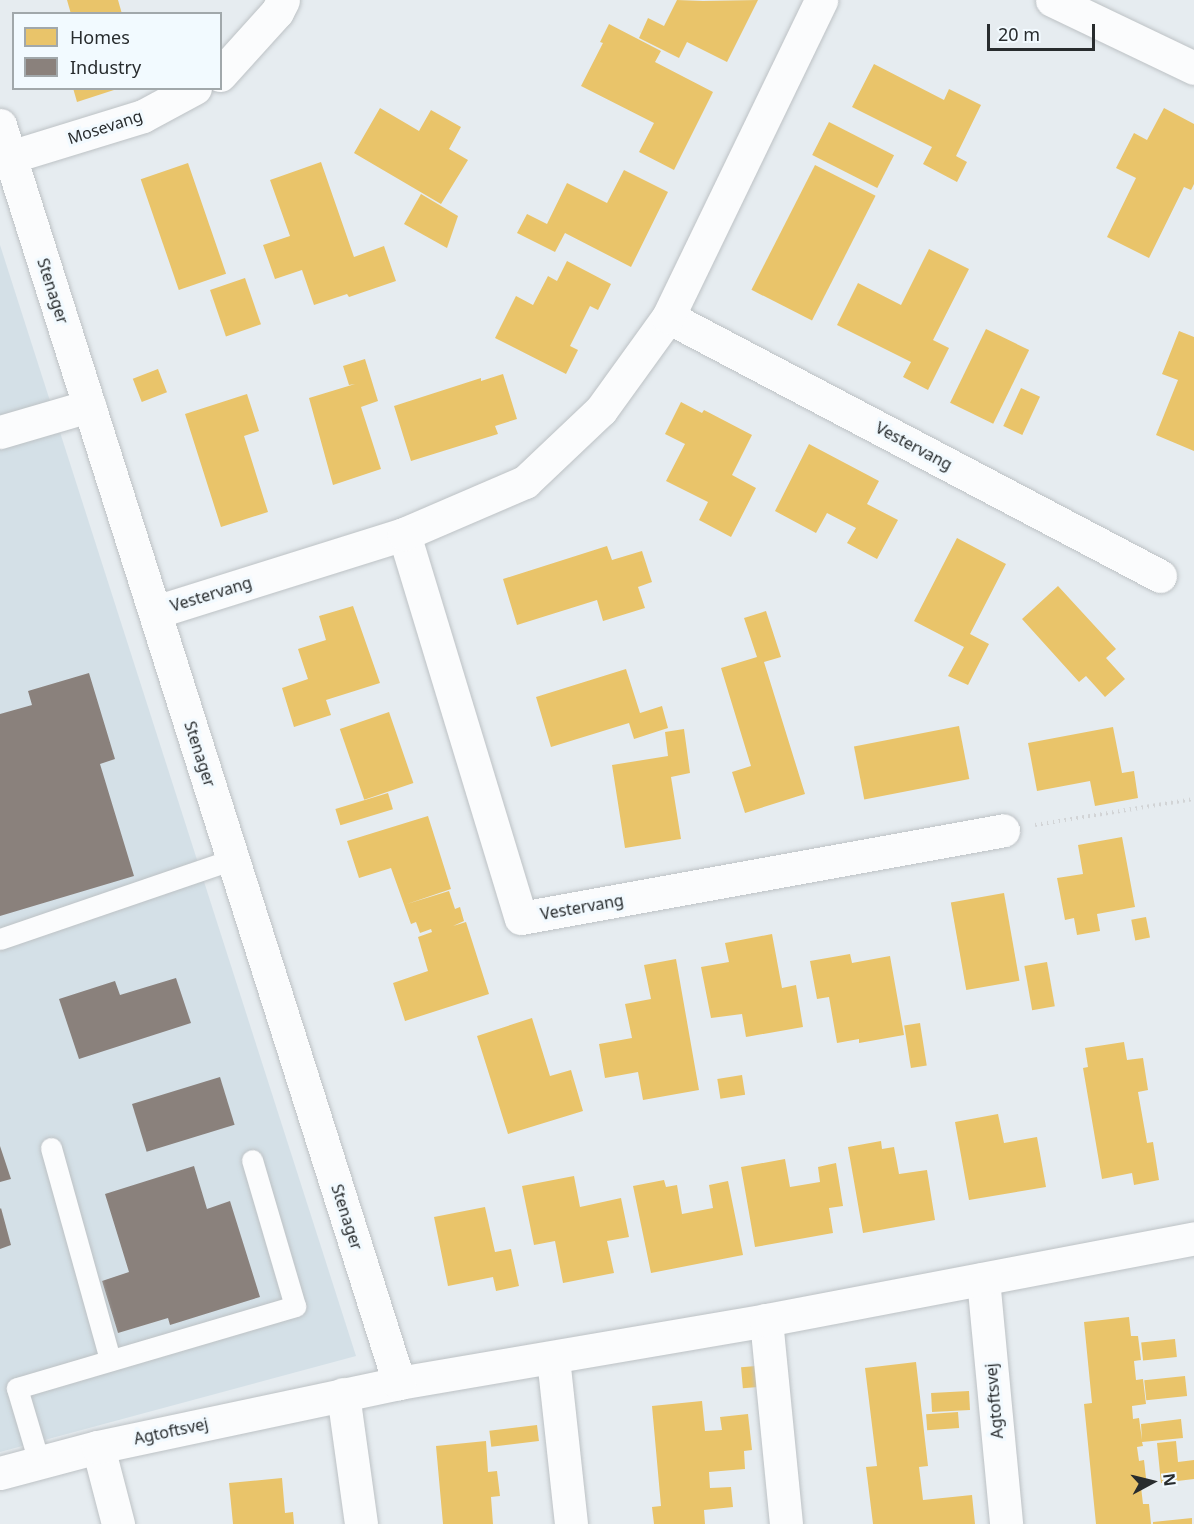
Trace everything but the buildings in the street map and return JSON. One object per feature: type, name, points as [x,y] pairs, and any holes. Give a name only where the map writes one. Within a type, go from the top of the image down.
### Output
[{"type":"street","points":[[222,73],[277,12],[283,0]]},
{"type":"street","name":"Vestervang","points":[[155,612],[404,534],[525,482],[601,410],[668,317],[820,0]]},
{"type":"street","points":[[1052,0],[1194,68]]},
{"type":"street","name":"Mosevang","points":[[10,156],[143,116],[191,90]]},
{"type":"street","name":"Stenager","points":[[0,125],[399,1383]]},
{"type":"street","name":"Vestervang","points":[[668,317],[1160,576]]},
{"type":"street","points":[[0,432],[89,406]]},
{"type":"street","name":"Vestervang","points":[[404,534],[521,918],[1003,831]]},
{"type":"street","name":"Agtoftsvej","points":[[0,1473],[98,1447],[399,1383],[766,1320],[1194,1239]]},
{"type":"street","name":"Agtoftsvej","points":[[983,1278],[1006,1524]]},
{"type":"street","points":[[766,1320],[786,1524]]},
{"type":"street","points":[[553,1358],[571,1524]]},
{"type":"street","points":[[343,1394],[361,1524]]},
{"type":"street","points":[[98,1447],[118,1524]]},
{"type":"lane","points":[[0,939],[233,860]]},
{"type":"lane","points":[[51,1148],[110,1360]]},
{"type":"lane","points":[[39,1462],[9,1390],[295,1306],[252,1160]]},
{"type":"path","points":[[1003,831],[1194,799]]},
{"type":"shaded area","points":[[0,245],[356,1356],[0,1452]]}]
